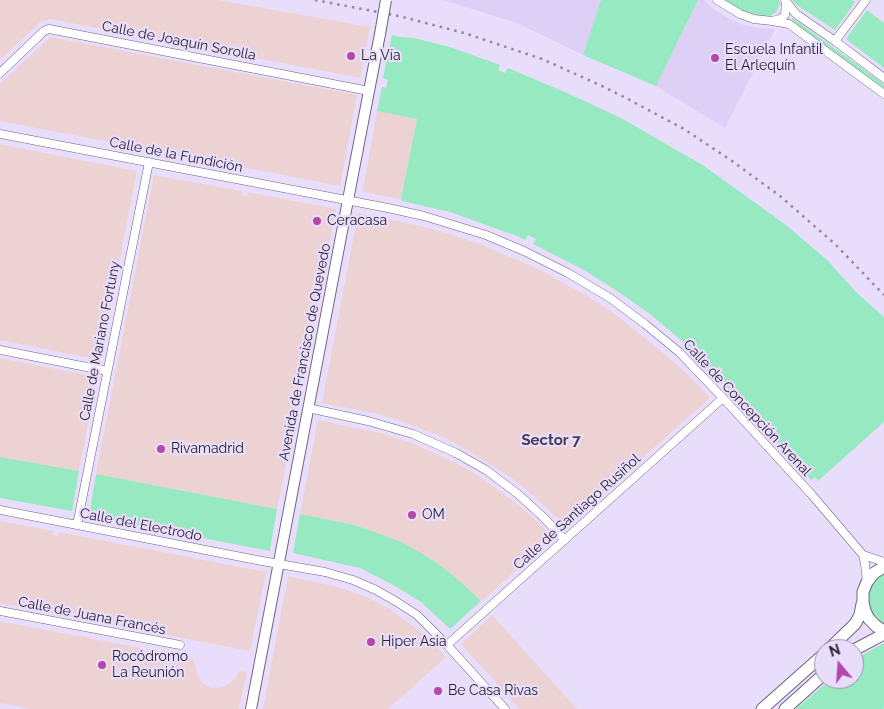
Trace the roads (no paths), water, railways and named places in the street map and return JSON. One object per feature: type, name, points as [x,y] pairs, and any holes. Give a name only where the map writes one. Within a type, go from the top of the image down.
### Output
[{"type":"main road","points":[[864,644],[884,632],[869,619],[863,602],[863,592],[867,582],[874,573],[884,567]]},
{"type":"main road","points":[[839,639],[855,624],[860,615],[863,602]]},
{"type":"main road","points":[[762,709],[814,663]]},
{"type":"main road","points":[[785,709],[814,683]]},
{"type":"street","name":"Avenida de Francisco de Quevedo","points":[[251,709],[386,0]]},
{"type":"street","points":[[717,0],[740,14],[754,19],[789,24],[884,94]]},
{"type":"street","points":[[836,42],[866,0]]},
{"type":"street","points":[[772,21],[780,19],[785,15],[786,1]]},
{"type":"street","points":[[786,1],[796,14],[884,78]]},
{"type":"street","name":"Calle de Joaquín Sorolla","points":[[0,74],[44,31],[49,29],[369,90]]},
{"type":"street","name":"Calle de la Fundición","points":[[0,134],[348,200]]},
{"type":"street","name":"Calle de Mariano Fortuny","points":[[77,525],[149,162]]},
{"type":"street","name":"Calle de Concepción Arenal","points":[[348,200],[424,216],[486,235],[524,250],[610,298],[679,352],[812,495],[863,555]]},
{"type":"street","points":[[0,350],[107,371]]},
{"type":"street","name":"Calle de Santiago Rusiñol","points":[[447,645],[723,398]]},
{"type":"street","points":[[308,408],[368,421],[414,434],[456,453],[486,470],[518,494],[565,540]]},
{"type":"street","name":"Calle del Electrodo","points":[[0,510],[325,572],[353,580],[376,590],[418,615],[505,709]]},
{"type":"street","points":[[863,555],[884,562]]},
{"type":"street","points":[[863,555],[867,582]]},
{"type":"street","name":"Calle de Juana Francés","points":[[0,611],[180,645]]},
{"type":"railway","points":[[315,0],[399,16],[464,33],[542,59],[624,97],[684,129],[780,196],[835,244],[884,295]]},
{"type":"place","name":"La Vía","points":[[351,56]]},
{"type":"place","name":"Escuela Infantil El Arlequín","points":[[715,58]]},
{"type":"place","name":"Ceracasa","points":[[317,221]]},
{"type":"place","name":"Rivamadrid","points":[[161,449]]},
{"type":"place","name":"OM","points":[[412,515]]},
{"type":"place","name":"Hiper Asia","points":[[371,642]]},
{"type":"place","name":"Rocódromo La Reunión","points":[[102,665]]},
{"type":"place","name":"Be Casa Rivas","points":[[438,691]]},
{"type":"district","name":"Sector 7","points":[[551,440]]}]
